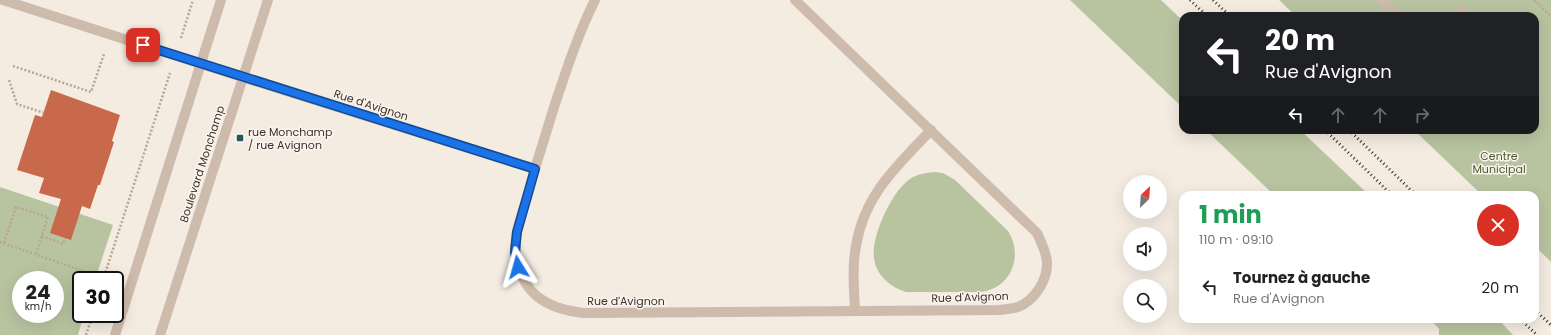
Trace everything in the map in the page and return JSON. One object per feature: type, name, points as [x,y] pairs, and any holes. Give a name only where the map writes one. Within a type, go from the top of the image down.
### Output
[{"type":"street","name":"Rue d'Avignon","points":[[3,0],[535,169]]},
{"type":"street","points":[[115,335],[221,0]]},
{"type":"street","name":"Boulevard Monchamp","points":[[160,335],[268,0]]},
{"type":"street","name":"Rue d'Avignon","points":[[595,0],[572,54],[535,169],[517,232],[515,252],[522,277],[529,288],[550,305],[566,311],[584,313],[999,310],[1017,308],[1030,300],[1039,288],[1045,276],[1047,263],[1044,247],[1037,233],[795,0]]},
{"type":"street","points":[[1380,0],[1394,12]]},
{"type":"street","points":[[855,311],[854,273],[856,246],[868,206],[893,169],[930,130]]},
{"type":"path","points":[[184,27],[193,0]]},
{"type":"path","points":[[1534,0],[1551,16]]},
{"type":"path","points":[[14,66],[91,92],[104,54]]},
{"type":"path","points":[[106,271],[168,79]]},
{"type":"path","points":[[9,80],[17,104],[44,113]]},
{"type":"path","points":[[4,244],[16,207],[48,217],[36,254]]},
{"type":"path","points":[[42,236],[63,244],[65,238]]},
{"type":"path","points":[[0,242],[82,271]]},
{"type":"path","points":[[86,335],[89,323]]},
{"type":"green space","points":[[1070,0],[1161,0],[1179,17],[1179,104]]},
{"type":"green space","name":"Centre Municipal","points":[[1279,0],[1551,0],[1551,262],[1539,250],[1539,191],[1478,191],[1418,134],[1539,134],[1539,12],[1292,12]]},
{"type":"green space","points":[[1210,134],[1304,134],[1365,191],[1270,191]]},
{"type":"green space","points":[[934,172],[943,173],[955,180],[1008,231],[1013,241],[1015,251],[1012,270],[1000,285],[991,290],[980,292],[906,292],[889,284],[881,275],[875,264],[874,249],[879,226],[896,193],[913,177]]},
{"type":"green space","points":[[0,187],[113,225],[98,271],[72,271],[72,323],[81,323],[78,335],[0,335]]},
{"type":"green space","points":[[1434,323],[1502,323],[1513,335],[1439,335],[1439,329]]},
{"type":"building","points":[[51,90],[120,115],[112,141],[114,142],[100,185],[98,185],[90,209],[82,206],[71,240],[50,233],[61,199],[39,193],[44,178],[17,170],[35,115],[42,117]]},
{"type":"railway","points":[[1190,0],[1203,12]]},
{"type":"railway","points":[[1213,0],[1226,12]]},
{"type":"railway","points":[[1329,134],[1388,191]]},
{"type":"railway","points":[[1353,134],[1412,191]]},
{"type":"railway","points":[[1539,314],[1551,325]]},
{"type":"railway","points":[[1524,323],[1537,335]]},
{"type":"place","name":"rue Monchamp / rue Avignon","points":[[240,138]]},
{"type":"route","points":[[143,45],[535,169],[517,232],[515,252],[518,267]]}]
